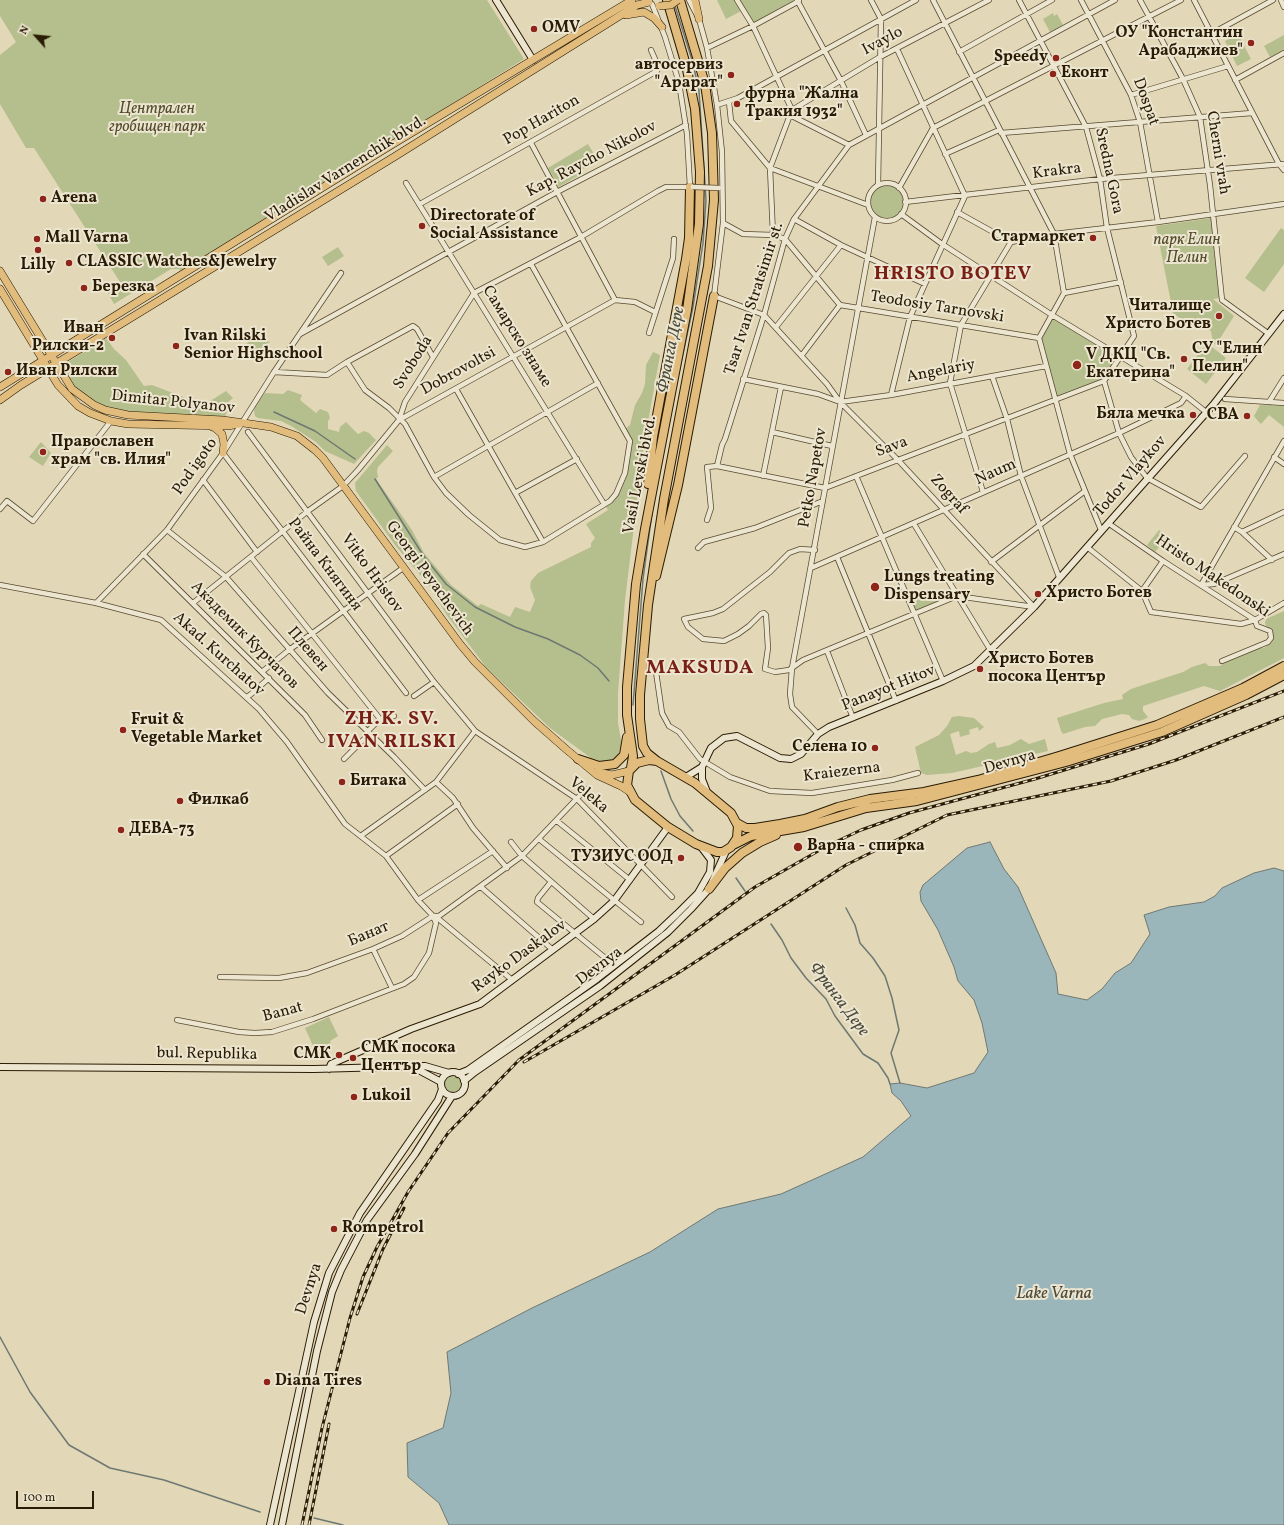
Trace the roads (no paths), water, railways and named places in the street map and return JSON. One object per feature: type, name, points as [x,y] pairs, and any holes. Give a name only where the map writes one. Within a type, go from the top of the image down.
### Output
[{"type":"highway","name":"Vasil Levski blvd.","points":[[630,792],[627,785],[633,756],[627,720],[628,672],[634,606],[644,529],[687,310],[699,224],[700,166],[694,103],[684,59],[667,0]]},
{"type":"highway","name":"Vasil Levski blvd.","points":[[679,0],[702,71],[710,118],[714,175],[713,222],[703,294],[664,498],[648,606],[640,695],[640,719],[643,746],[647,752],[657,761],[686,777],[708,793],[727,809],[737,823]]},
{"type":"highway","points":[[644,529],[654,437],[687,252],[692,187]]},
{"type":"highway","points":[[648,606],[668,532],[714,296]]},
{"type":"highway","name":"Devnya","points":[[737,823],[746,828],[780,824],[805,819],[838,807],[870,799],[924,792],[978,780],[1157,725],[1243,688],[1284,666]]},
{"type":"highway","name":"Devnya","points":[[726,851],[733,845],[751,836],[795,829],[866,808],[917,801],[976,787],[1147,736],[1246,695],[1284,675]]},
{"type":"highway","points":[[578,759],[603,766],[611,766],[618,762],[626,750],[627,720]]},
{"type":"highway","points":[[630,770],[641,761],[657,761]]},
{"type":"highway","points":[[630,792],[641,806],[668,827],[702,848],[714,852],[726,851]]},
{"type":"highway","points":[[733,845],[737,838],[737,823]]},
{"type":"highway","points":[[709,889],[730,863],[753,845],[795,829]]},
{"type":"main road","points":[[616,14],[624,0]]},
{"type":"main road","name":"Vladislav Varnenchik blvd.","points":[[48,369],[616,14],[632,0]]},
{"type":"main road","name":"Vladislav Varnenchik blvd.","points":[[43,359],[533,60],[616,14],[637,5],[652,3],[667,6],[679,0]]},
{"type":"main road","points":[[695,0],[699,19]]},
{"type":"main road","points":[[616,14],[644,12],[654,18],[662,27]]},
{"type":"main road","name":"Dimitar Polyanov","points":[[0,272],[72,389],[90,402],[104,410],[128,415],[223,420],[241,424]]},
{"type":"main road","name":"Dimitar Polyanov","points":[[0,290],[58,385],[78,406],[111,421],[128,424],[206,424],[228,426],[241,424]]},
{"type":"main road","points":[[0,387],[43,359]]},
{"type":"main road","points":[[0,400],[21,385],[48,369]]},
{"type":"main road","points":[[206,424],[215,428],[222,434],[224,444],[223,453]]},
{"type":"main road","name":"Georgi Peyachevich","points":[[241,424],[271,427],[297,436],[323,458],[403,568],[475,662],[540,726],[578,759],[592,770],[630,792]]},
{"type":"main road","name":"Georgi Peyachevich","points":[[592,770],[607,774],[630,770]]},
{"type":"street","points":[[496,0],[533,60]]},
{"type":"street","points":[[688,0],[699,19],[707,48],[718,105],[723,223],[714,296],[764,314]]},
{"type":"street","points":[[737,0],[753,26],[792,110],[770,168],[773,235]]},
{"type":"street","points":[[707,48],[753,26],[799,0],[841,81],[866,135]]},
{"type":"street","points":[[871,0],[881,19],[878,185],[870,194],[868,205],[874,217],[885,221],[892,220],[901,214],[906,202],[904,196],[899,188],[891,184],[878,185]]},
{"type":"street","points":[[718,105],[729,102],[916,0]]},
{"type":"street","points":[[932,0],[1054,234],[1064,293],[1038,338],[1070,454],[1102,530]]},
{"type":"street","name":"Ivaylo","points":[[792,110],[880,57],[897,50],[989,0]]},
{"type":"street","name":"Sredna Gora","points":[[1019,0],[1086,127],[1100,180],[1107,228],[1134,336],[1120,356]]},
{"type":"street","points":[[959,52],[1052,0]]},
{"type":"street","name":"Dospat","points":[[1081,0],[1131,95],[1140,122],[1151,176],[1158,222]]},
{"type":"street","name":"Tsar Ivan Stratsimir st.","points":[[717,466],[722,445],[764,314],[786,239],[794,219],[849,145],[1115,0]]},
{"type":"street","name":"Cherni vrah","points":[[1140,0],[1183,79],[1200,117],[1208,171],[1222,300],[1269,334]]},
{"type":"street","points":[[899,188],[934,128],[1181,0]]},
{"type":"street","points":[[1194,0],[1252,113],[1284,170]]},
{"type":"street","points":[[1211,34],[1273,0]]},
{"type":"street","points":[[1281,0],[1284,7]]},
{"type":"street","points":[[652,3],[662,27],[679,83],[686,125],[692,187]]},
{"type":"street","name":"Pop Hariton","points":[[420,204],[657,71],[658,66],[651,50]]},
{"type":"street","points":[[892,395],[910,317],[964,196],[897,50]]},
{"type":"street","points":[[1236,80],[1284,53]]},
{"type":"street","points":[[1131,95],[1228,66]]},
{"type":"street","points":[[729,102],[731,121],[770,168],[868,205]]},
{"type":"street","points":[[946,154],[1000,132],[1086,127],[1252,113]]},
{"type":"street","points":[[790,115],[849,145]]},
{"type":"street","name":"Kap. Raycho Nikolov","points":[[300,334],[557,192],[686,125]]},
{"type":"street","points":[[531,143],[615,300],[635,302],[655,312]]},
{"type":"street","name":"Krakra","points":[[906,202],[1100,180],[1281,164]]},
{"type":"street","name":"Самарско знаме","points":[[406,183],[604,504]]},
{"type":"street","points":[[474,293],[581,237],[666,187],[721,188]]},
{"type":"street","points":[[957,212],[1011,242],[1054,234],[1158,222],[1284,204]]},
{"type":"street","points":[[901,214],[942,244],[1052,315],[1186,396],[1206,412]]},
{"type":"street","name":"Petko Napetov","points":[[818,734],[792,707],[790,694],[792,668],[815,550],[832,446],[868,257],[874,217]]},
{"type":"street","points":[[794,219],[841,245],[925,284]]},
{"type":"street","points":[[723,223],[743,234],[773,235],[786,239],[816,277],[840,304],[802,356]]},
{"type":"street","points":[[649,333],[673,258],[674,239]]},
{"type":"street","points":[[983,492],[950,383],[961,325],[1011,242]]},
{"type":"street","points":[[776,327],[841,245]]},
{"type":"street","points":[[347,362],[365,390],[389,408],[399,420],[405,424],[434,477],[450,498],[494,536],[525,547],[543,542],[604,504],[616,494],[625,472],[630,441],[531,264]]},
{"type":"street","name":"Pod igoto","points":[[96,603],[167,530],[223,453],[274,372],[341,273]]},
{"type":"street","points":[[1064,293],[1121,282]]},
{"type":"street","name":"Svoboda","points":[[193,603],[282,531],[342,486],[358,470],[399,420],[405,402],[474,293]]},
{"type":"street","name":"Dobrovoltsi","points":[[399,420],[615,300]]},
{"type":"street","name":"Teodosiy Tarnovski","points":[[840,304],[858,309],[1038,338]]},
{"type":"street","name":"Zograf","points":[[764,314],[802,356],[840,402],[898,460],[1034,607]]},
{"type":"street","name":"Todor Vlaykov","points":[[991,651],[1034,607],[1206,412],[1284,314]]},
{"type":"street","points":[[274,372],[327,375],[347,362],[413,326],[417,329],[433,357]]},
{"type":"street","points":[[1120,356],[1104,381],[1119,433],[1131,458],[1147,478],[1201,507],[1245,456]]},
{"type":"street","name":"Angelariy","points":[[840,402],[892,395],[1046,366]]},
{"type":"street","points":[[992,376],[1007,419],[1021,476],[1059,577]]},
{"type":"street","points":[[1269,402],[1284,378]]},
{"type":"street","points":[[743,379],[818,394],[840,402]]},
{"type":"street","name":"Sava","points":[[825,488],[1104,381]]},
{"type":"street","points":[[434,477],[598,383]]},
{"type":"street","points":[[764,476],[781,387]]},
{"type":"street","points":[[456,389],[543,542]]},
{"type":"street","name":"Naum","points":[[811,568],[1119,433],[1181,403],[1186,396]]},
{"type":"street","points":[[1225,399],[1284,403]]},
{"type":"street","points":[[0,510],[7,501],[33,521],[111,421]]},
{"type":"street","name":"Vitko Hristov","points":[[248,432],[369,592],[434,682],[475,731]]},
{"type":"street","points":[[772,432],[832,446]]},
{"type":"street","points":[[1201,585],[1284,440]]},
{"type":"street","name":"Райна Княгиня","points":[[223,453],[406,693]]},
{"type":"street","points":[[1274,457],[1284,464]]},
{"type":"street","points":[[515,493],[577,459]]},
{"type":"street","points":[[707,520],[711,508],[707,467],[717,466],[825,488]]},
{"type":"street","points":[[856,476],[943,681]]},
{"type":"street","points":[[203,480],[257,552]]},
{"type":"street","points":[[991,562],[1086,491]]},
{"type":"street","points":[[698,548],[704,542],[755,528],[823,501]]},
{"type":"street","points":[[1242,532],[1284,512]]},
{"type":"street","name":"Hristo Makedonski","points":[[1108,523],[1163,561],[1255,620],[1257,626],[1270,631],[1270,640],[1222,661]]},
{"type":"street","points":[[914,524],[991,651]]},
{"type":"street","points":[[1234,527],[1242,532],[1272,560]]},
{"type":"street","name":"Плевен","points":[[167,530],[226,577],[328,693],[425,790]]},
{"type":"street","points":[[1087,547],[1142,591],[1152,612],[1241,624],[1255,620],[1284,603]]},
{"type":"street","points":[[815,550],[800,550],[789,553],[770,572],[723,609],[707,615],[684,619],[688,627],[702,640],[721,642],[738,634],[764,613],[766,615],[768,648],[765,669],[775,672],[789,670],[803,660],[957,596]]},
{"type":"street","name":"Академик Курчатов","points":[[143,554],[305,714],[322,740]]},
{"type":"street","points":[[1201,585],[1214,584],[1284,554]]},
{"type":"street","points":[[251,557],[311,634],[380,718]]},
{"type":"street","points":[[837,557],[896,701]]},
{"type":"street","points":[[1142,591],[1163,561]]},
{"type":"street","points":[[263,672],[289,650],[403,568]]},
{"type":"street","name":"Akad. Kurchatov","points":[[0,585],[96,603],[161,620],[246,696],[287,742],[345,824],[362,835],[386,856],[418,900],[434,916],[511,979]]},
{"type":"street","points":[[905,592],[957,596],[1034,607]]},
{"type":"street","points":[[827,651],[853,718]]},
{"type":"street","name":"Panayot Hitov","points":[[703,764],[707,754],[716,743],[731,736],[744,738],[780,758],[791,758],[801,754],[818,734],[829,727],[943,681],[974,666],[991,651]]},
{"type":"street","name":"Kraiezerna","points":[[656,672],[662,713],[669,726],[679,732],[703,764],[730,777],[770,791],[812,793],[892,780],[918,773]]},
{"type":"street","points":[[246,696],[250,695],[269,678]]},
{"type":"street","points":[[414,696],[434,682]]},
{"type":"street","points":[[344,759],[380,718],[394,716]]},
{"type":"street","points":[[362,835],[436,782],[475,731]]},
{"type":"street","name":"Veleka","points":[[475,731],[577,799],[672,897]]},
{"type":"street","points":[[686,777],[703,764]]},
{"type":"street","points":[[703,764],[702,779],[708,793]]},
{"type":"street","points":[[436,782],[458,804],[473,828],[507,868]]},
{"type":"street","name":"Банат","points":[[220,977],[292,977],[373,949],[402,936],[481,887],[507,868],[522,856],[557,821],[586,789]]},
{"type":"street","points":[[386,856],[458,804]]},
{"type":"street","points":[[557,821],[630,880]]},
{"type":"street","name":"Rayko Daskalov","points":[[330,1069],[331,1064],[411,1029],[480,1004],[511,979],[554,950],[594,919],[614,901],[668,827]]},
{"type":"street","points":[[539,839],[641,922]]},
{"type":"street","points":[[511,842],[522,856],[594,919]]},
{"type":"street","name":"Devnya","points":[[458,1074],[468,1070],[597,979],[673,919],[698,893],[710,872],[711,860],[702,848]]},
{"type":"street","points":[[418,900],[493,851]]},
{"type":"street","name":"Devnya","points":[[464,1081],[600,986],[684,917],[709,889],[726,851]]},
{"type":"street","points":[[551,882],[538,898],[537,902],[604,957]]},
{"type":"street","points":[[481,887],[554,950]]},
{"type":"street","points":[[373,949],[392,988],[404,984],[414,977],[429,953],[436,931],[434,916]]},
{"type":"street","name":"Banat","points":[[177,1020],[239,1032],[272,1032],[314,1019],[392,988]]},
{"type":"street","name":"bul. Republika","points":[[0,1067],[330,1069],[429,1067],[449,1073]]},
{"type":"street","name":"bul. Republika","points":[[413,1067],[441,1082]]},
{"type":"street","points":[[449,1073],[458,1074],[464,1081],[463,1090],[452,1096],[445,1093],[442,1089],[441,1082],[445,1075],[449,1073]]},
{"type":"street","name":"Devnya","points":[[270,1525],[314,1322],[329,1273],[360,1213],[438,1100],[442,1089]]},
{"type":"street","name":"Devnya","points":[[282,1525],[317,1351],[332,1292],[350,1250],[367,1220],[415,1154],[452,1096]]},
{"type":"water","name":"Lake Varna","points":[[990,842],[1004,869],[1018,887],[1056,973],[1058,994],[1087,1000],[1102,989],[1115,973],[1131,963],[1150,934],[1144,915],[1169,907],[1204,902],[1215,896],[1222,888],[1254,873],[1274,868],[1284,871],[1284,1525],[449,1525],[439,1503],[408,1477],[407,1443],[443,1428],[451,1393],[447,1352],[532,1308],[650,1252],[718,1209],[781,1194],[863,1157],[911,1116],[901,1101],[892,1093],[890,1084],[900,1083],[927,1088],[974,1073],[988,1052],[982,1023],[974,1000],[958,981],[954,967],[938,930],[921,901],[920,892],[923,885],[967,848]]},
{"type":"waterway","name":"Франга Дере","points":[[675,6],[693,63],[699,91],[706,200],[703,243],[693,307],[679,372]]},
{"type":"waterway","points":[[274,412],[315,431],[355,459]]},
{"type":"waterway","points":[[375,479],[423,555],[446,584],[475,607],[515,627],[548,639],[580,655],[598,668],[609,681]]},
{"type":"waterway","name":"Франга Дере","points":[[633,705],[643,579],[652,513]]},
{"type":"waterway","name":"Франга Дере","points":[[661,771],[671,799],[680,816],[693,831]]},
{"type":"waterway","name":"Франга Дере","points":[[736,878],[745,891]]},
{"type":"waterway","points":[[846,908],[855,925],[860,943],[873,958],[885,976],[892,998],[899,1030],[891,1053],[900,1083]]},
{"type":"waterway","name":"Франга Дере","points":[[771,924],[782,940],[791,958],[806,978],[826,999],[835,1016],[863,1054],[878,1063],[888,1078],[890,1084]]},
{"type":"waterway","points":[[0,1337],[30,1392],[69,1445],[110,1468],[164,1480],[260,1512]]},
{"type":"waterway","points":[[314,1518],[343,1525]]},
{"type":"railway","points":[[302,1525],[322,1428],[350,1318],[363,1277],[377,1247],[408,1192],[448,1133],[519,1060],[755,887],[827,846],[861,830],[909,813],[1035,779],[1149,744],[1284,691]]},
{"type":"railway","points":[[524,1062],[675,975],[846,865],[947,815],[1111,781],[1176,760],[1284,717]]},
{"type":"railway","points":[[357,1314],[383,1249],[404,1208]]},
{"type":"railway","points":[[309,1525],[329,1424]]},
{"type":"place","name":"OMV","points":[[534,29]]},
{"type":"place","name":"ОУ \"Константин Арабаджиев\"","points":[[1251,43]]},
{"type":"place","name":"Speedy","points":[[1056,58]]},
{"type":"place","name":"Еконт","points":[[1053,74]]},
{"type":"place","name":"автосервиз \"Арарат\"","points":[[731,75]]},
{"type":"place","name":"фурна \"Жална Тракия 1932\"","points":[[737,104]]},
{"type":"place","name":"Arena","points":[[43,199]]},
{"type":"place","name":"Directorate of Social Assistance","points":[[422,226]]},
{"type":"place","name":"Стармаркет","points":[[1093,238]]},
{"type":"place","name":"Mall Varna","points":[[37,239]]},
{"type":"place","name":"Lilly","points":[[38,250]]},
{"type":"place","name":"CLASSIC Watches&Jewelry","points":[[69,263]]},
{"type":"place","name":"Березка","points":[[84,288]]},
{"type":"place","name":"Читалище Христо Ботев","points":[[1219,316]]},
{"type":"place","name":"Иван Рилски-2","points":[[112,338]]},
{"type":"place","name":"Ivan Rilski Senior Highschool","points":[[176,346]]},
{"type":"place","name":"СУ \"Елин Пелин\"","points":[[1184,359]]},
{"type":"place","name":"V ДКЦ \"Св. Екатерина\"","points":[[1077,365]]},
{"type":"place","name":"Иван Рилски","points":[[8,372]]},
{"type":"place","name":"Бяла мечка","points":[[1193,415]]},
{"type":"place","name":"CBA","points":[[1247,416]]},
{"type":"place","name":"Православен храм \"св. Илия\"","points":[[43,452]]},
{"type":"place","name":"Lungs treating Dispensary","points":[[875,587]]},
{"type":"place","name":"Христо Ботев","points":[[1038,594]]},
{"type":"place","name":"Христо Ботев посока Център","points":[[980,669]]},
{"type":"place","name":"Fruit & Vegetable Market","points":[[123,730]]},
{"type":"place","name":"Селена 10","points":[[875,748]]},
{"type":"place","name":"Битака","points":[[342,782]]},
{"type":"place","name":"Филкаб","points":[[180,801]]},
{"type":"place","name":"ДЕВА-73","points":[[121,830]]},
{"type":"place","name":"Варна - спирка","points":[[798,847]]},
{"type":"place","name":"ТУЗИУС ООД","points":[[681,858]]},
{"type":"place","name":"СМК","points":[[339,1055]]},
{"type":"place","name":"СМК посока Център","points":[[353,1058]]},
{"type":"place","name":"Lukoil","points":[[354,1097]]},
{"type":"place","name":"Rompetrol","points":[[334,1229]]},
{"type":"place","name":"Diana Tires","points":[[267,1382]]},
{"type":"district","name":"HRISTO BOTEV","points":[[953,275]]},
{"type":"district","name":"MAKSUDA","points":[[700,669]]},
{"type":"district","name":"ZH.K. SV. IVAN RILSKI","points":[[392,732]]},
{"type":"park label","name":"Централен гробищен парк","points":[[157,119]]},
{"type":"park label","name":"парк Елин Пелин","points":[[1187,250]]}]
